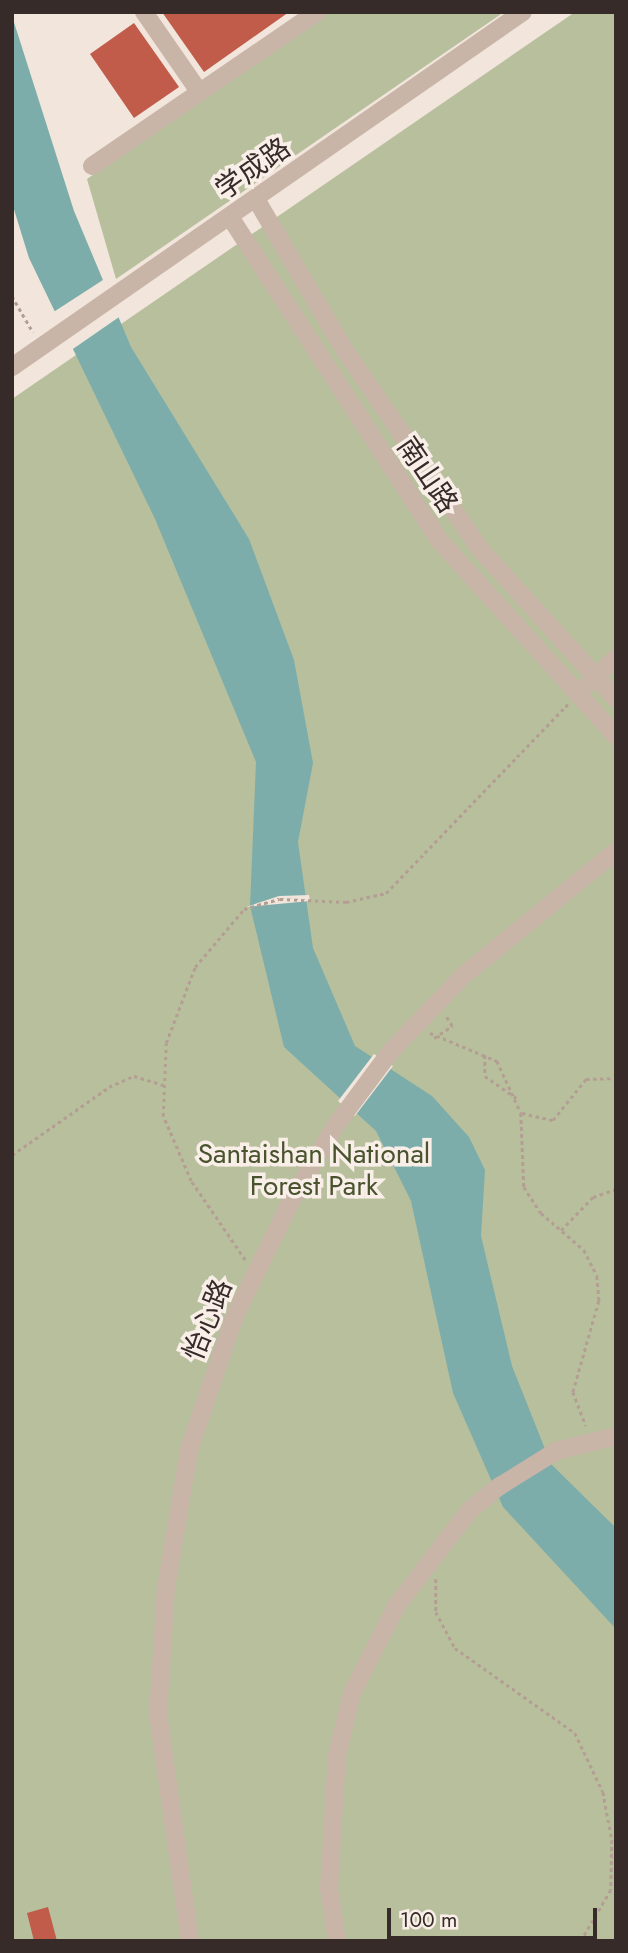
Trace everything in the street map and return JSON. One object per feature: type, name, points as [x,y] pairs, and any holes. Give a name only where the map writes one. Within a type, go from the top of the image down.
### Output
[{"type":"street","points":[[144,12],[200,93]]},
{"type":"street","points":[[92,166],[317,12]]},
{"type":"street","name":"学成路","points":[[12,367],[523,12]]},
{"type":"street","name":"南山路","points":[[256,199],[337,337],[479,548],[616,699]]},
{"type":"street","name":"南山路","points":[[230,217],[313,351],[387,462],[460,564],[616,736]]},
{"type":"street","points":[[313,351],[323,351],[337,337]]},
{"type":"street","points":[[387,462],[400,446],[409,447]]},
{"type":"street","points":[[460,564],[479,548]]},
{"type":"street","points":[[577,694],[616,658]]},
{"type":"street","name":"怡心路","points":[[190,1941],[158,1714],[166,1588],[189,1450],[256,1273],[336,1125],[391,1051],[464,975],[616,851]]},
{"type":"street","points":[[337,1941],[329,1889],[336,1769],[352,1693],[397,1605],[470,1510],[525,1468],[574,1445],[608,1437]]},
{"type":"path","points":[[12,296],[50,341]]},
{"type":"path","points":[[256,1273],[223,1233],[172,1146],[163,1085],[174,1014],[195,967],[233,916],[266,901],[324,899],[346,902],[386,893],[577,694]]},
{"type":"path","points":[[434,1038],[453,1023],[436,1012]]},
{"type":"path","points":[[427,1023],[434,1038],[485,1054],[497,1061],[522,1113],[520,1175],[532,1202],[584,1250],[597,1276],[598,1310],[573,1392],[578,1416],[608,1437]]},
{"type":"path","points":[[485,1054],[485,1076],[517,1098]]},
{"type":"path","points":[[12,1155],[109,1087],[134,1076],[163,1085]]},
{"type":"path","points":[[522,1113],[553,1120],[586,1079],[616,1078]]},
{"type":"path","points":[[561,1230],[593,1197],[616,1189]]},
{"type":"path","points":[[436,1552],[436,1612],[455,1648],[575,1733],[603,1792],[612,1840],[611,1890],[581,1941]]},
{"type":"green space","points":[[329,12],[504,12],[116,279],[87,179]]},
{"type":"green space","name":"Santaishan National Forest Park","points":[[575,12],[616,12],[616,1941],[12,1941],[12,399]]},
{"type":"water","points":[[12,16],[74,211],[131,347],[249,539],[294,660],[313,763],[298,842],[313,948],[355,1046],[432,1096],[469,1137],[485,1170],[481,1236],[512,1366],[551,1464],[616,1528],[616,1629],[503,1507],[453,1393],[411,1201],[376,1131],[284,1047],[250,906],[256,762],[155,519],[29,258],[12,203]]},
{"type":"pier","points":[[106,278],[122,315],[70,351],[52,313]]},
{"type":"pier","points":[[309,895],[310,901],[246,907],[279,896]]},
{"type":"pier","points":[[374,1054],[393,1066],[355,1116],[338,1101]]},
{"type":"building","points":[[162,12],[289,12],[204,72]]},
{"type":"building","points":[[134,23],[179,87],[134,118],[90,54]]},
{"type":"building","points":[[48,1907],[57,1941],[34,1941],[27,1913]]}]
